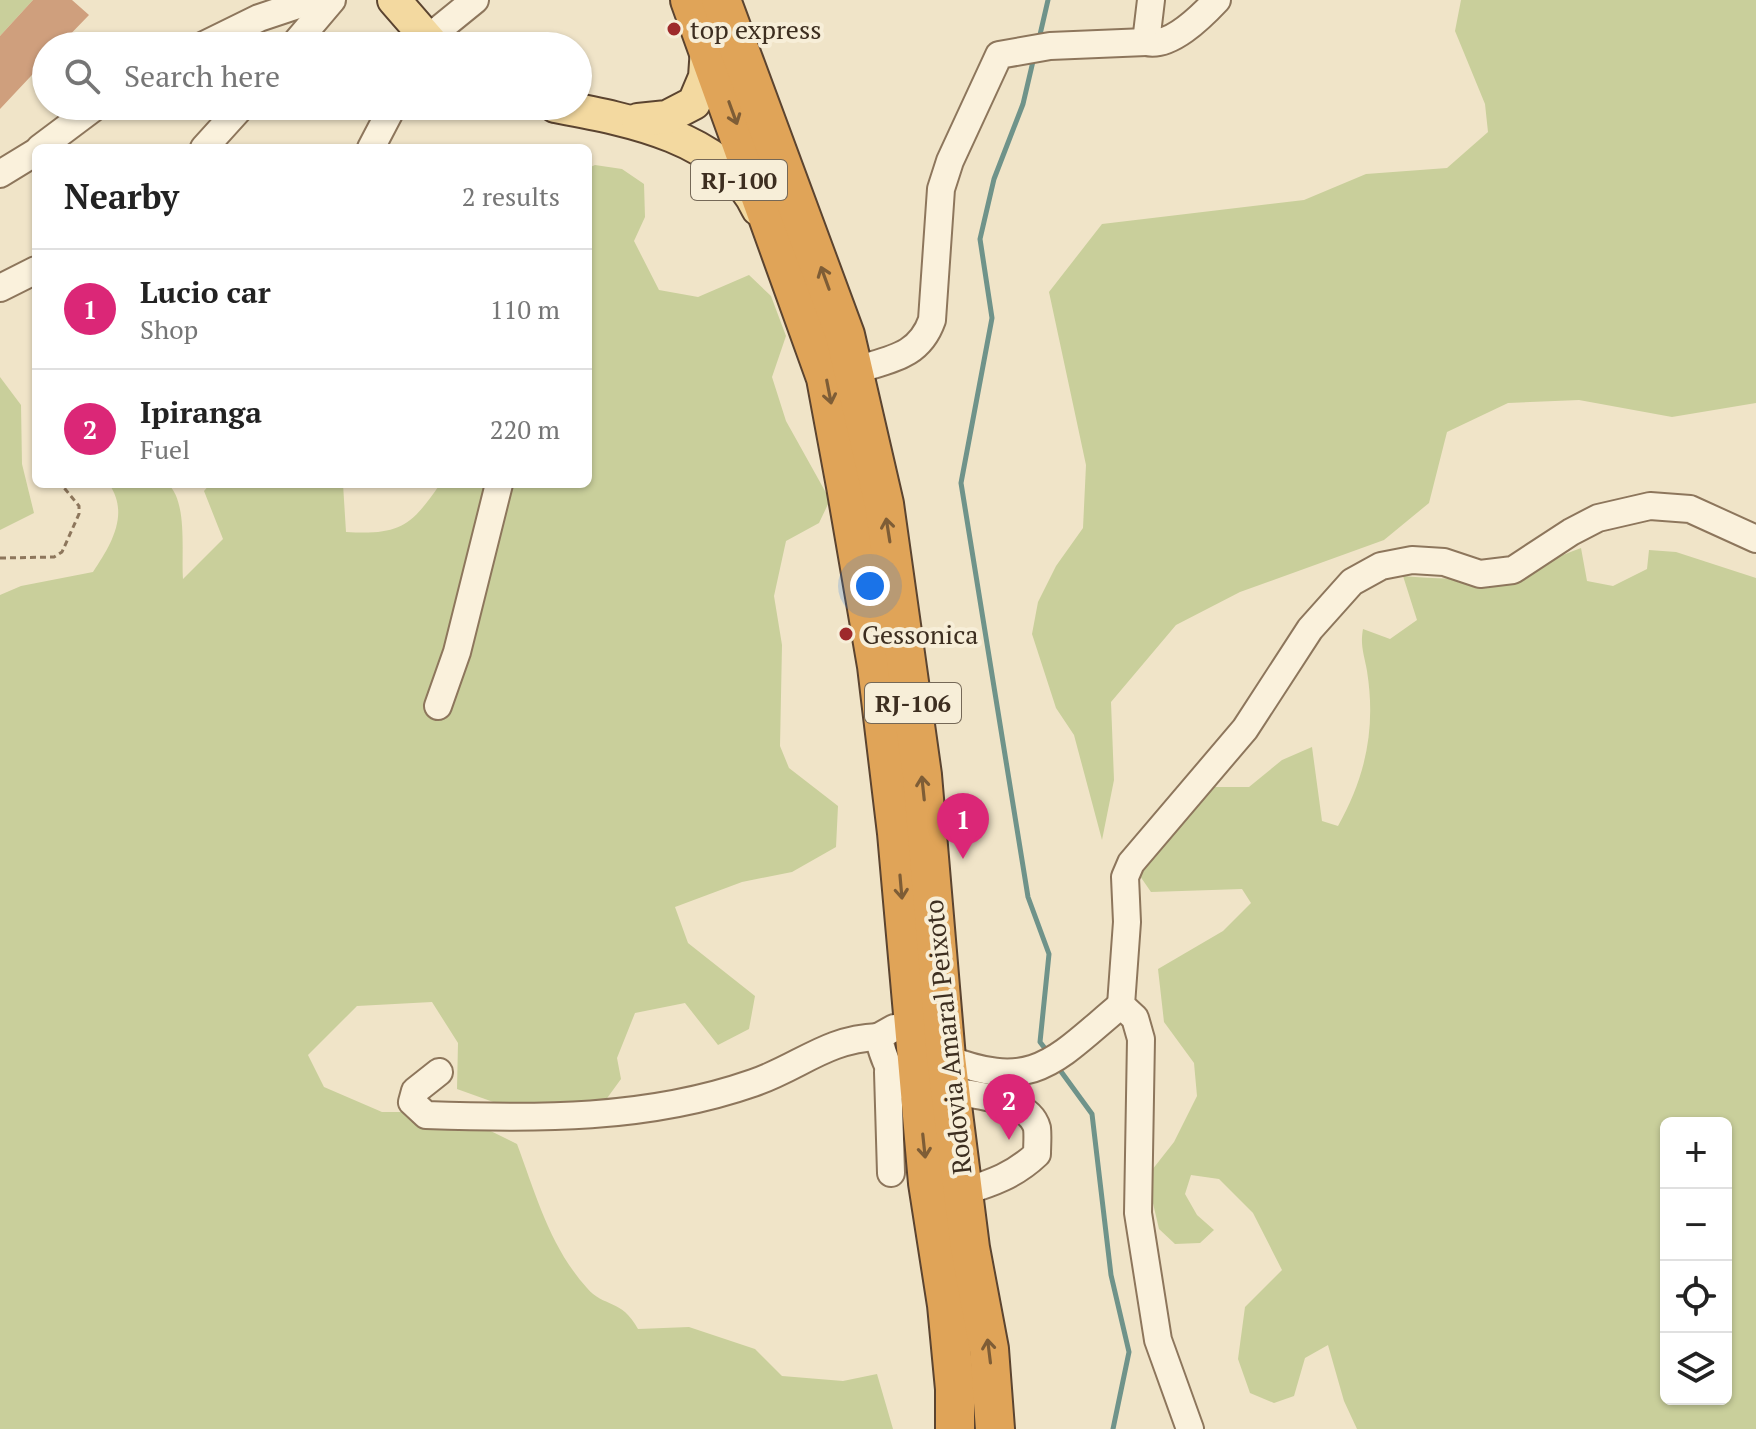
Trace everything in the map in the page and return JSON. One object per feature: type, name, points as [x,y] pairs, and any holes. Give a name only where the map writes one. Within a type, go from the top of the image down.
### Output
[{"type":"highway","name":"RJ-106","points":[[690,0],[706,40]]},
{"type":"highway","name":"Rodovia Amaral Peixoto","points":[[721,0],[856,370],[884,504],[907,654],[926,815],[928,1183],[947,1305],[955,1389],[955,1429]]},
{"type":"highway","name":"Rodovia Amaral Peixoto","points":[[706,40],[826,378],[864,584],[897,833],[912,1020],[926,1078],[963,1192],[989,1349],[995,1429]]},
{"type":"main road","points":[[394,0],[422,32]]},
{"type":"main road","name":"RJ-100","points":[[631,120],[667,117],[694,103],[705,77],[706,40]]},
{"type":"main road","name":"RJ-100","points":[[592,113],[631,120],[672,135],[736,176],[754,200],[797,291]]},
{"type":"street","points":[[230,32],[259,18],[313,0]]},
{"type":"street","points":[[305,32],[332,0]]},
{"type":"street","points":[[441,32],[475,0]]},
{"type":"street","points":[[1146,42],[1151,0]]},
{"type":"street","points":[[856,370],[905,353],[925,340],[932,320],[941,189],[999,55],[1050,46],[1167,40],[1217,0]]},
{"type":"street","points":[[46,144],[78,120]]},
{"type":"street","points":[[208,144],[229,120]]},
{"type":"street","points":[[373,144],[386,120]]},
{"type":"street","points":[[0,174],[32,154]]},
{"type":"street","points":[[0,288],[32,272]]},
{"type":"street","points":[[438,706],[457,652],[492,523],[498,488]]},
{"type":"street","points":[[926,1078],[977,1070],[1008,1075],[1038,1067],[1065,1051],[1121,1005],[1127,922],[1125,877],[1131,863],[1245,729],[1310,629],[1352,582],[1381,566],[1412,560],[1444,562],[1480,574],[1513,570],[1598,518],[1650,506],[1690,509],[1756,539]]},
{"type":"street","points":[[1121,1005],[1135,1018],[1141,1039],[1138,1213],[1158,1340],[1190,1429]]},
{"type":"street","points":[[439,1072],[415,1091],[412,1102],[426,1115],[500,1118],[614,1115],[647,1110],[755,1083],[830,1045],[851,1038],[878,1037],[912,1020]]},
{"type":"street","points":[[878,1037],[926,1078],[1016,1106],[1031,1117],[1037,1128],[1037,1154],[1023,1168],[1003,1180],[963,1192]]},
{"type":"street","points":[[891,1173],[926,1078]]},
{"type":"path","points":[[0,558],[54,557],[62,552],[79,514],[79,506],[64,488]]},
{"type":"green space","points":[[0,0],[33,0],[0,36]]},
{"type":"green space","points":[[1461,0],[1756,0],[1756,403],[1672,417],[1579,400],[1508,403],[1447,432],[1429,503],[1384,540],[1240,592],[1176,625],[1111,702],[1114,780],[1102,840],[1074,735],[1056,708],[1032,634],[1038,602],[1056,566],[1083,528],[1086,465],[1049,292],[1102,224],[1304,200],[1366,174],[1447,168],[1488,132],[1485,104],[1455,31]]},
{"type":"green space","points":[[592,166],[622,169],[644,184],[645,217],[634,241],[659,290],[698,297],[749,275],[771,296],[786,336],[772,377],[786,421],[830,500],[819,523],[786,541],[774,596],[782,645],[780,746],[789,768],[838,806],[836,847],[792,872],[742,882],[675,907],[688,943],[755,996],[749,1029],[718,1045],[685,1003],[635,1013],[617,1058],[621,1079],[589,1123],[555,1124],[457,1089],[458,1043],[432,1002],[357,1006],[308,1055],[324,1087],[382,1112],[452,1112],[517,1144],[545,1220],[574,1272],[593,1294],[625,1312],[638,1329],[689,1327],[755,1349],[782,1376],[843,1381],[877,1374],[893,1429],[0,1429],[0,595],[21,586],[93,572],[116,529],[118,507],[111,488],[171,488],[181,515],[183,579],[223,539],[204,491],[207,488],[343,488],[346,532],[364,533],[402,525],[421,510],[437,488],[592,488]]},
{"type":"green space","points":[[0,377],[21,405],[22,464],[34,513],[0,530]]},
{"type":"green space","points":[[1581,548],[1587,581],[1613,586],[1647,569],[1649,550],[1676,552],[1756,578],[1756,1429],[1357,1429],[1344,1401],[1328,1345],[1305,1358],[1294,1396],[1274,1403],[1250,1393],[1238,1359],[1245,1307],[1282,1270],[1253,1213],[1219,1179],[1191,1175],[1185,1194],[1197,1215],[1214,1230],[1200,1243],[1175,1244],[1159,1229],[1152,1199],[1152,1170],[1174,1142],[1197,1096],[1194,1063],[1164,1022],[1158,969],[1223,931],[1251,903],[1242,889],[1151,892],[1133,866],[1205,787],[1249,787],[1282,760],[1312,747],[1322,821],[1338,826],[1356,789],[1369,732],[1363,629],[1390,639],[1417,620],[1403,576],[1452,578],[1514,571]]},
{"type":"building","points":[[33,0],[72,0],[89,15],[73,32],[32,32],[32,75],[0,109],[0,36]]},
{"type":"waterway","points":[[1039,39],[1048,0]]},
{"type":"waterway","points":[[1034,57],[1023,104],[994,179],[980,239],[992,318],[961,483],[1028,897],[1049,954],[1040,1042],[1047,1051]]},
{"type":"waterway","points":[[1057,1066],[1092,1114],[1111,1275],[1129,1352],[1113,1429]]},
{"type":"place","name":"top express","points":[[674,29]]},
{"type":"place","name":"Gessonica","points":[[846,634]]},
{"type":"place","name":"Lucio car","points":[[963,859]]},
{"type":"place","name":"Ipiranga","points":[[1009,1140]]}]
